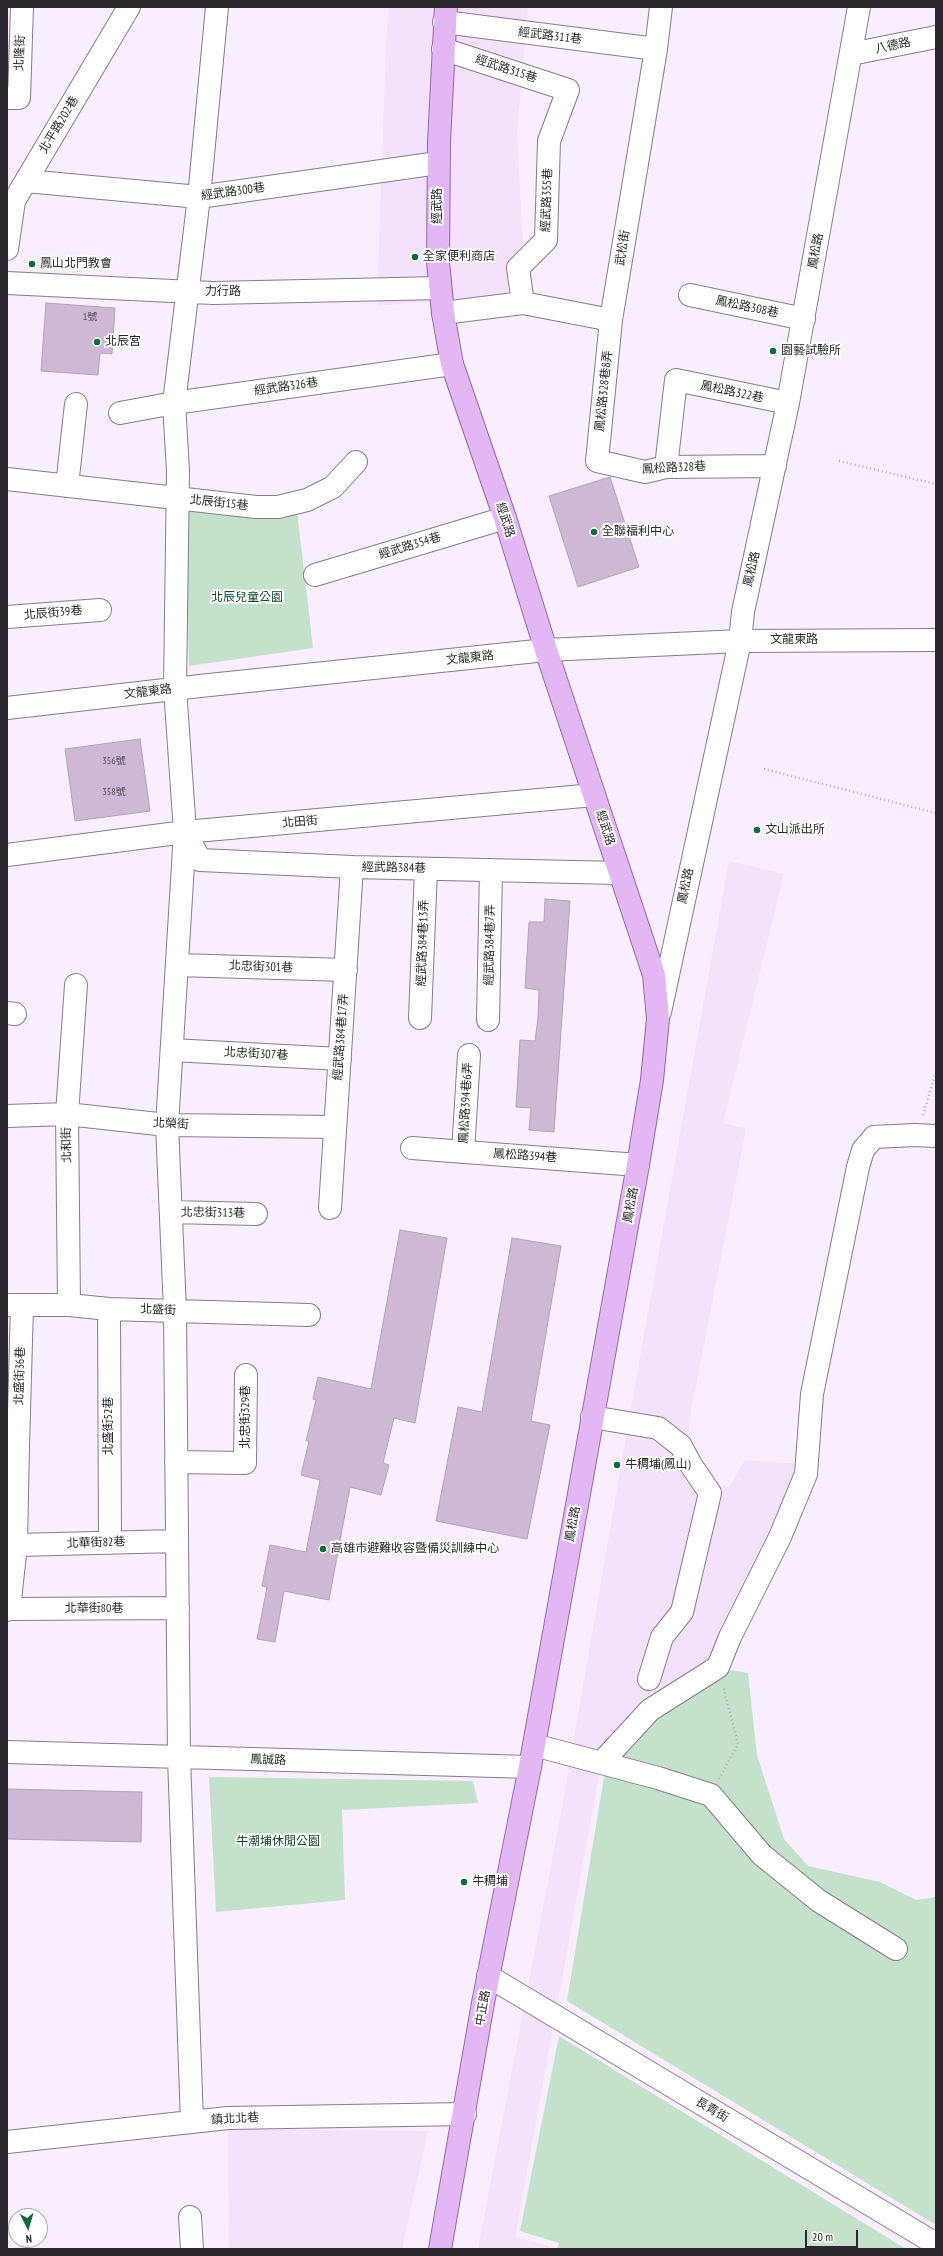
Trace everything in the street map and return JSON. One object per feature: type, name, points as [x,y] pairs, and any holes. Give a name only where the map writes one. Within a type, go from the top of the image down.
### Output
[{"type":"main road","name":"經武路","points":[[445,15],[438,162],[440,288],[452,364],[505,518],[546,650],[654,975],[658,1019]]},
{"type":"main road","name":"鳳松路","points":[[530,1767],[638,1165],[652,1080],[658,1019]]},
{"type":"main road","name":"中正路","points":[[440,2249],[465,2114],[488,1976],[530,1767]]},
{"type":"street","name":"北隆街","points":[[13,98],[22,7]]},
{"type":"street","name":"北平路202巷","points":[[7,249],[10,198],[26,181],[129,7]]},
{"type":"street","points":[[192,2122],[179,1757],[174,1310],[167,1125],[185,832],[175,688],[178,499],[174,403],[199,197],[217,7]]},
{"type":"street","name":"武松街","points":[[611,320],[656,49],[661,7]]},
{"type":"street","name":"鳳松路","points":[[658,1019],[740,640],[743,612],[788,403],[859,7]]},
{"type":"street","name":"經武路311巷","points":[[445,15],[656,49]]},
{"type":"street","name":"八德路","points":[[851,54],[936,37]]},
{"type":"street","name":"經武路315巷","points":[[443,49],[568,90]]},
{"type":"street","name":"經武路355巷","points":[[523,302],[518,268],[546,240],[549,141],[568,90]]},
{"type":"street","name":"經武路300巷","points":[[26,181],[199,197],[438,162]]},
{"type":"street","name":"力行路","points":[[7,283],[221,293],[440,288]]},
{"type":"street","name":"鳳松路308巷","points":[[690,295],[804,319]]},
{"type":"street","points":[[443,313],[523,302],[611,320]]},
{"type":"street","name":"鳳松路328巷8弄","points":[[597,461],[611,320]]},
{"type":"street","name":"經武路326巷","points":[[120,413],[174,403],[452,364]]},
{"type":"street","name":"鳳松路322巷","points":[[666,467],[676,380],[788,403]]},
{"type":"street","points":[[67,486],[76,404]]},
{"type":"street","name":"鳳松路328巷","points":[[597,461],[645,472],[666,467],[775,466]]},
{"type":"street","name":"北辰街15巷","points":[[7,480],[256,507],[278,507],[307,500],[332,487],[356,462]]},
{"type":"street","name":"經武路354巷","points":[[316,575],[505,518]]},
{"type":"street","name":"北辰街39巷","points":[[7,617],[100,610]]},
{"type":"street","name":"文龍東路","points":[[7,708],[175,688],[546,650],[740,640],[936,640]]},
{"type":"street","name":"北田街","points":[[7,855],[185,832],[594,795]]},
{"type":"street","name":"經武路384巷","points":[[185,832],[200,860],[352,867],[620,872]]},
{"type":"street","name":"經武路384巷17弄","points":[[330,1208],[352,867]]},
{"type":"street","name":"經武路384巷13弄","points":[[420,1018],[426,869]]},
{"type":"street","name":"經武路384巷7弄","points":[[488,1020],[491,870]]},
{"type":"street","name":"北忠街301巷","points":[[177,965],[346,970]]},
{"type":"street","name":"北和街","points":[[69,1305],[67,1114],[76,985]]},
{"type":"street","name":"北忠街307巷","points":[[172,1050],[340,1059]]},
{"type":"street","name":"鳳松路394巷6弄","points":[[463,1152],[469,1055]]},
{"type":"street","name":"北榮街","points":[[7,1116],[67,1114],[167,1125],[335,1127]]},
{"type":"street","points":[[602,1762],[650,1710],[718,1667],[730,1637],[780,1536],[806,1474],[812,1394],[858,1167],[863,1150],[874,1137],[915,1134],[936,1136]]},
{"type":"street","name":"鳳松路394巷","points":[[412,1148],[638,1165]]},
{"type":"street","name":"北忠街313巷","points":[[171,1212],[256,1214]]},
{"type":"street","name":"北盛街","points":[[14,1305],[69,1305],[109,1308],[310,1315]]},
{"type":"street","name":"北盛街36巷","points":[[8,1609],[16,1545],[12,1446],[14,1305]]},
{"type":"street","name":"北盛街52巷","points":[[109,1308],[110,1543]]},
{"type":"street","name":"北忠街329巷","points":[[176,1462],[245,1463],[246,1375]]},
{"type":"street","points":[[592,1418],[658,1428],[681,1446],[691,1465],[710,1492],[682,1612],[662,1637],[649,1679]]},
{"type":"street","name":"北華街82巷","points":[[16,1545],[176,1541]]},
{"type":"street","name":"北華街80巷","points":[[8,1609],[178,1608]]},
{"type":"street","points":[[534,1745],[602,1762],[711,1795],[762,1855],[819,1901],[896,1949]]},
{"type":"street","name":"鳳誠路","points":[[7,1752],[530,1767]]},
{"type":"street","name":"長青街","points":[[488,1976],[936,2244]]},
{"type":"street","name":"鎮北北巷","points":[[7,2142],[228,2118],[465,2114]]},
{"type":"street","points":[[190,2217],[192,2249]]},
{"type":"path","points":[[839,461],[936,484]]},
{"type":"path","points":[[764,769],[936,813]]},
{"type":"path","points":[[922,1120],[936,1072]]},
{"type":"path","points":[[711,1795],[738,1744],[718,1667]]},
{"type":"shaded area","points":[[389,7],[528,7],[517,133],[523,243],[506,272],[508,294],[377,306],[386,41]]},
{"type":"shaded area","points":[[729,861],[784,874],[723,1123],[746,1129],[691,1411],[684,1470],[729,1488],[745,1460],[801,1464],[717,1659],[600,1769],[515,2237],[549,2246],[548,2249],[478,2249],[562,1808],[635,1385]]},
{"type":"shaded area","points":[[228,2129],[428,2131],[402,2249],[229,2249]]},
{"type":"green space","name":"北辰兒童公園","points":[[185,508],[297,511],[313,648],[189,666]]},
{"type":"green space","points":[[724,1669],[748,1673],[757,1755],[784,1839],[808,1866],[880,1882],[916,1900],[936,1897],[936,2225],[567,2001],[604,1777],[663,1706]]},
{"type":"green space","name":"牛潮埔休閒公園","points":[[209,1777],[473,1781],[478,1803],[342,1810],[345,1900],[216,1912]]},
{"type":"green space","points":[[559,2036],[906,2249],[557,2249],[559,2243],[520,2231]]},
{"type":"building","name":"北辰宮","points":[[46,303],[115,308],[112,354],[100,353],[98,375],[41,371]]},
{"type":"building","name":"全聯福利中心","points":[[610,477],[639,567],[578,587],[549,496]]},
{"type":"building","points":[[140,739],[150,811],[75,821],[65,749]]},
{"type":"building","points":[[545,899],[570,901],[554,1132],[529,1130],[531,1108],[516,1107],[520,1040],[535,1041],[538,1018],[539,990],[525,988],[529,922],[544,922]]},
{"type":"building","points":[[400,1230],[447,1238],[415,1423],[394,1418],[383,1463],[389,1465],[381,1495],[350,1487],[329,1600],[284,1591],[275,1642],[257,1639],[267,1587],[262,1586],[270,1545],[306,1552],[320,1480],[301,1475],[309,1441],[306,1441],[316,1400],[313,1399],[318,1377],[371,1389]]},
{"type":"building","points":[[512,1238],[561,1246],[531,1421],[550,1425],[527,1539],[436,1521],[458,1407],[482,1412]]},
{"type":"building","points":[[7,1789],[142,1792],[141,1842],[7,1839]]},
{"type":"place","name":"全家便利商店","points":[[415,257]]},
{"type":"place","name":"鳳山北門教會","points":[[32,264]]},
{"type":"place","name":"北辰宮","points":[[97,342]]},
{"type":"place","name":"園藝試驗所","points":[[773,351]]},
{"type":"place","name":"全聯福利中心","points":[[594,532]]},
{"type":"place","name":"文山派出所","points":[[757,830]]},
{"type":"place","name":"牛稠埔(鳳山)","points":[[617,1465]]},
{"type":"place","name":"高雄市避難收容暨備災訓練中心","points":[[323,1549]]},
{"type":"place","name":"牛稠埔","points":[[464,1882]]}]
